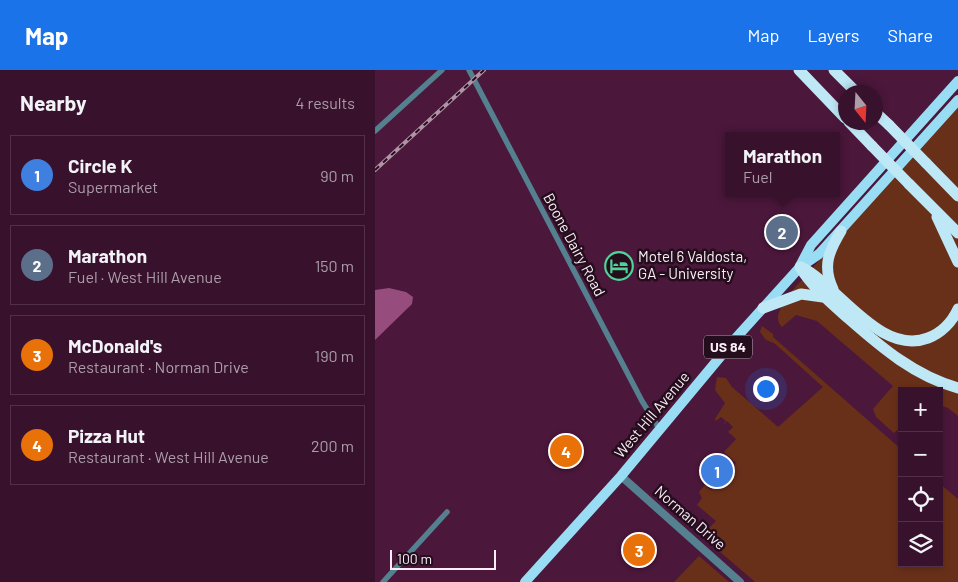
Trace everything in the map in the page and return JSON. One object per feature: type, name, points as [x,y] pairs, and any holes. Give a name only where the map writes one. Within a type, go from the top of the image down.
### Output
[{"type":"highway","points":[[799,70],[838,111]]},
{"type":"highway","points":[[834,70],[849,85]]},
{"type":"highway","name":"West Hill Avenue","points":[[800,267],[811,244],[958,81]]},
{"type":"highway","name":"West Hill Avenue","points":[[525,582],[621,476],[763,308],[800,267],[819,254],[841,231],[958,100]]},
{"type":"highway","points":[[883,120],[958,196]]},
{"type":"highway","points":[[857,130],[958,233]]},
{"type":"highway","points":[[926,163],[958,187]]},
{"type":"highway","points":[[932,207],[958,262]]},
{"type":"highway","points":[[841,231],[827,260],[829,294],[887,353],[926,376],[958,388]]},
{"type":"highway","points":[[800,267],[808,280],[881,332],[902,341],[917,341],[938,333],[949,324],[958,310]]},
{"type":"highway","points":[[763,308],[801,294],[829,294]]},
{"type":"street","points":[[375,131],[442,70]]},
{"type":"street","name":"Boone Dairy Road","points":[[469,70],[642,401],[660,430]]},
{"type":"street","name":"Norman Drive","points":[[621,476],[740,582]]},
{"type":"street","points":[[383,582],[447,512]]},
{"type":"shaded area","points":[[958,106],[958,416],[943,406],[943,387],[898,387],[898,430],[894,433],[876,417],[873,409],[893,386],[817,321],[796,315],[782,327],[779,323],[778,314],[791,292]]},
{"type":"shaded area","points":[[389,288],[406,292],[413,297],[412,304],[375,340],[375,290]]},
{"type":"shaded area","points":[[762,326],[773,334],[773,337],[898,446],[898,567],[943,567],[943,486],[958,499],[958,582],[755,582],[703,537],[701,530],[709,528],[716,521],[697,505],[702,498],[699,492],[705,485],[711,490],[736,463],[724,452],[736,439],[728,432],[733,427],[727,421],[722,426],[726,421],[721,417],[716,421],[715,419],[725,403],[715,390],[717,377],[726,378],[732,387],[778,427],[823,387],[774,343],[766,340],[760,332]]},
{"type":"shaded area","points":[[699,556],[729,582],[674,582]]},
{"type":"railway","points":[[375,170],[484,70]]},
{"type":"place","name":"Marathon","points":[[782,232]]},
{"type":"place","name":"Motel 6 Valdosta, GA - University","points":[[619,266]]},
{"type":"place","name":"Pizza Hut","points":[[566,451]]},
{"type":"place","name":"Circle K","points":[[717,471]]},
{"type":"place","name":"McDonald's","points":[[639,550]]}]
